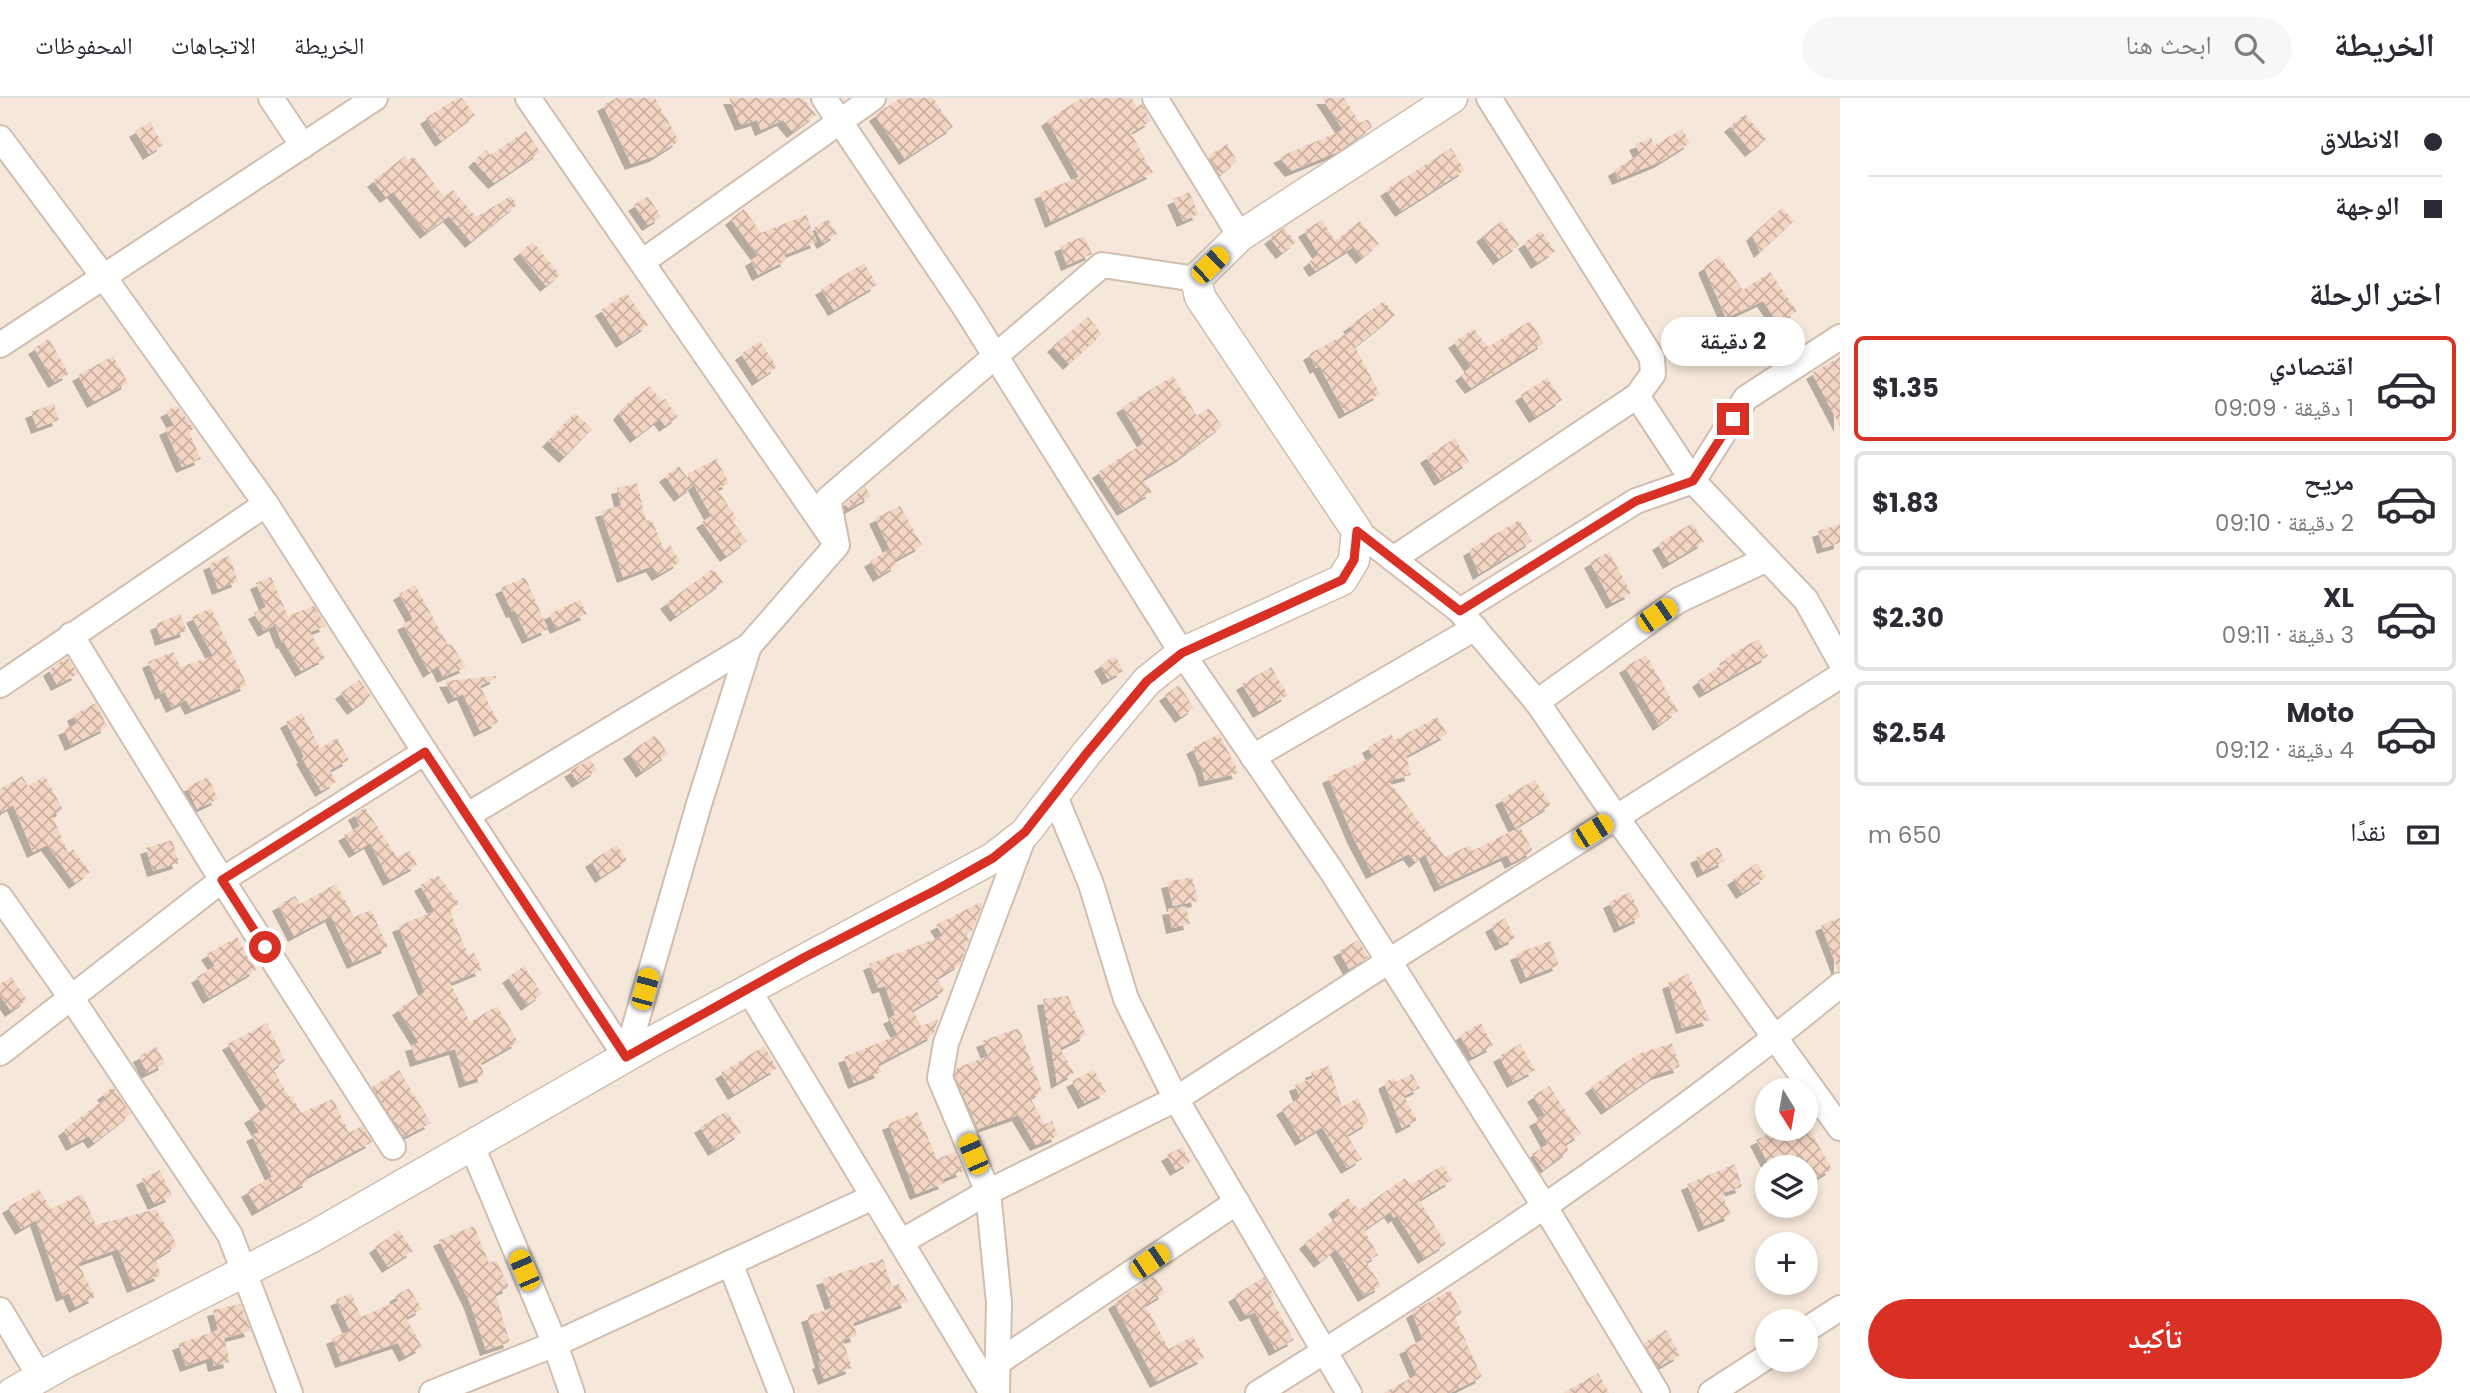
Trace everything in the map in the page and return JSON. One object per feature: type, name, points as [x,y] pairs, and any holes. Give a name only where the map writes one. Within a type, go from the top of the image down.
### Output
[{"type":"street","points":[[271,98],[303,146]]},
{"type":"street","points":[[0,345],[375,98]]},
{"type":"street","points":[[528,98],[837,545]]},
{"type":"street","points":[[824,98],[966,309],[1182,653],[1331,870],[1545,1207],[1657,1393]]},
{"type":"street","points":[[642,262],[873,98]]},
{"type":"street","points":[[1155,98],[1240,236]]},
{"type":"street","points":[[1196,279],[1240,236],[1452,98]]},
{"type":"street","points":[[1393,559],[1637,396],[1653,374],[1652,358],[1489,98]]},
{"type":"street","points":[[0,138],[103,276],[265,504],[626,1057]]},
{"type":"street","points":[[837,545],[828,499],[1102,265],[1196,279]]},
{"type":"street","points":[[1196,279],[1200,297],[1357,531],[1468,619],[1538,702],[1616,817],[1840,1128]]},
{"type":"street","points":[[1253,757],[1468,619],[1636,501],[1693,481],[1746,398],[1840,337]]},
{"type":"street","points":[[1637,396],[1693,481],[1807,600],[1840,661]]},
{"type":"street","points":[[0,685],[265,504]]},
{"type":"street","points":[[12,1393],[312,1237],[748,989],[993,858],[1025,832],[1147,681],[1182,653],[1342,580],[1354,560],[1357,531]]},
{"type":"street","points":[[468,815],[749,646],[837,545]]},
{"type":"street","points":[[1538,702],[1679,600],[1767,559]]},
{"type":"street","points":[[71,635],[222,880],[393,1147]]},
{"type":"street","points":[[626,1057],[699,804],[749,646]]},
{"type":"street","points":[[901,1242],[988,1192],[1176,1099],[1840,676]]},
{"type":"street","points":[[0,1053],[222,880],[425,752]]},
{"type":"street","points":[[1054,794],[1091,884],[1126,999],[1176,1099],[1349,1393]]},
{"type":"street","points":[[994,1393],[999,1303],[988,1192],[940,1078],[946,1043],[1025,832]]},
{"type":"street","points":[[0,897],[70,996],[230,1236],[290,1393]]},
{"type":"street","points":[[1258,1393],[1545,1207],[1775,1038],[1840,985]]},
{"type":"street","points":[[748,989],[994,1393]]},
{"type":"street","points":[[471,1146],[555,1345],[572,1393]]},
{"type":"street","points":[[432,1393],[555,1345],[873,1197]]},
{"type":"street","points":[[997,1363],[1237,1202]]},
{"type":"street","points":[[730,1263],[781,1393]]},
{"type":"street","points":[[1818,1323],[1840,1308]]},
{"type":"street","points":[[0,1310],[40,1377]]},
{"type":"street","points":[[1711,1393],[1755,1364]]},
{"type":"shaded area","points":[[0,98],[1840,98],[1840,1393],[0,1393]]},
{"type":"building","points":[[457,98],[462,98],[475,115],[441,141],[426,118]]},
{"type":"building","points":[[617,98],[655,98],[679,141],[655,156],[631,164],[603,105]]},
{"type":"building","points":[[729,98],[803,98],[816,115],[793,132],[783,120],[761,130],[757,120],[741,125]]},
{"type":"building","points":[[900,98],[933,98],[953,127],[905,159],[875,115]]},
{"type":"building","points":[[1082,98],[1131,98],[1137,107],[1142,104],[1151,121],[1131,133],[1153,173],[1051,222],[1040,193],[1079,177],[1047,120]]},
{"type":"building","points":[[1322,98],[1344,98],[1360,123],[1368,119],[1372,127],[1338,152],[1291,171],[1279,157],[1343,130]]},
{"type":"building","points":[[1745,114],[1766,139],[1751,151],[1730,126]]},
{"type":"building","points":[[150,122],[163,145],[149,154],[135,131]]},
{"type":"building","points":[[1682,129],[1690,143],[1660,162],[1618,179],[1614,170],[1640,154],[1635,144],[1651,138],[1654,146]]},
{"type":"building","points":[[526,131],[540,152],[494,183],[474,161],[486,150],[490,155]]},
{"type":"building","points":[[1227,144],[1237,161],[1220,175],[1208,156]]},
{"type":"building","points":[[1451,148],[1465,170],[1401,211],[1386,190]]},
{"type":"building","points":[[405,156],[408,161],[413,156],[444,197],[453,190],[476,217],[511,196],[517,205],[471,242],[449,216],[426,233],[393,192],[386,197],[373,181]]},
{"type":"building","points":[[1189,192],[1199,214],[1183,221],[1173,199]]},
{"type":"building","points":[[648,196],[661,217],[648,225],[634,205]]},
{"type":"building","points":[[1782,208],[1794,221],[1760,252],[1752,235]]},
{"type":"building","points":[[744,209],[761,233],[806,215],[817,242],[784,255],[787,260],[758,275],[751,260],[758,256],[731,219]]},
{"type":"building","points":[[828,219],[837,234],[823,243],[814,228]]},
{"type":"building","points":[[1322,220],[1335,241],[1360,221],[1379,244],[1362,258],[1353,247],[1315,271],[1309,262],[1319,254],[1304,231]]},
{"type":"building","points":[[1502,221],[1519,245],[1499,259],[1482,236]]},
{"type":"building","points":[[1284,228],[1296,242],[1282,253],[1270,238]]},
{"type":"building","points":[[1541,231],[1555,251],[1537,263],[1524,243]]},
{"type":"building","points":[[1084,236],[1092,254],[1067,265],[1060,246]]},
{"type":"building","points":[[533,242],[560,275],[546,286],[519,253]]},
{"type":"building","points":[[1720,256],[1743,290],[1770,272],[1797,311],[1779,324],[1763,301],[1726,318],[1704,267]]},
{"type":"building","points":[[864,263],[877,285],[834,310],[821,289]]},
{"type":"building","points":[[627,293],[648,325],[622,342],[601,310]]},
{"type":"building","points":[[1384,301],[1395,315],[1355,347],[1380,394],[1345,413],[1319,366],[1316,368],[1309,354],[1353,330],[1349,326]]},
{"type":"building","points":[[1088,317],[1102,334],[1069,364],[1053,346]]},
{"type":"building","points":[[1530,321],[1544,343],[1471,388],[1461,375],[1471,367],[1454,342],[1474,329],[1488,347]]},
{"type":"building","points":[[49,339],[69,374],[54,382],[34,348]]},
{"type":"building","points":[[760,341],[777,367],[758,380],[741,354]]},
{"type":"building","points":[[113,356],[128,383],[93,402],[78,375]]},
{"type":"building","points":[[1840,357],[1840,426],[1812,373]]},
{"type":"building","points":[[1173,376],[1197,416],[1209,408],[1222,426],[1181,457],[1143,479],[1152,492],[1123,510],[1098,472],[1144,443],[1122,407]]},
{"type":"building","points":[[1547,378],[1562,400],[1535,417],[1521,395]]},
{"type":"building","points":[[650,386],[661,401],[665,399],[678,417],[665,426],[660,419],[636,437],[619,414],[629,402]]},
{"type":"building","points":[[54,404],[59,420],[37,428],[31,412]]},
{"type":"building","points":[[177,406],[194,429],[189,432],[201,459],[182,467],[165,429],[174,425],[166,411]]},
{"type":"building","points":[[575,413],[592,429],[565,457],[548,441]]},
{"type":"building","points":[[1455,438],[1469,462],[1440,480],[1426,457]]},
{"type":"building","points":[[716,459],[729,483],[717,489],[737,519],[733,522],[747,541],[726,556],[702,522],[711,516],[688,474]]},
{"type":"building","points":[[679,466],[693,486],[680,496],[665,476]]},
{"type":"building","points":[[637,483],[646,521],[651,519],[664,549],[670,545],[680,562],[658,575],[652,566],[623,577],[601,511],[621,506],[617,488]]},
{"type":"building","points":[[865,487],[871,496],[849,509],[845,504]]},
{"type":"building","points":[[900,506],[922,545],[895,560],[875,518]]},
{"type":"building","points":[[1519,520],[1532,541],[1479,574],[1469,550]]},
{"type":"building","points":[[1692,523],[1704,542],[1669,563],[1658,544]]},
{"type":"building","points":[[1840,524],[1840,543],[1823,548],[1818,531]]},
{"type":"building","points":[[888,550],[897,565],[879,576],[870,561]]},
{"type":"building","points":[[1609,552],[1631,593],[1612,603],[1590,562]]},
{"type":"building","points":[[229,556],[238,581],[218,589],[209,564]]},
{"type":"building","points":[[713,569],[723,582],[676,616],[666,603]]},
{"type":"building","points":[[271,577],[288,616],[314,606],[326,626],[310,632],[325,658],[301,671],[284,642],[282,643],[275,625],[264,631],[254,613],[266,607],[256,583]]},
{"type":"building","points":[[525,577],[548,629],[528,638],[501,588]]},
{"type":"building","points":[[415,585],[448,645],[451,644],[466,667],[443,677],[438,666],[429,672],[403,624],[413,619],[399,594]]},
{"type":"building","points":[[580,600],[587,614],[556,628],[549,614]]},
{"type":"building","points":[[211,608],[247,685],[191,709],[186,700],[172,707],[165,692],[161,694],[148,662],[173,652],[181,667],[213,656],[192,617]]},
{"type":"building","points":[[180,614],[187,631],[161,640],[156,624]]},
{"type":"building","points":[[1758,639],[1768,656],[1705,692],[1698,681],[1727,661],[1725,658]]},
{"type":"building","points":[[1646,655],[1678,711],[1659,725],[1625,667]]},
{"type":"building","points":[[1115,656],[1123,671],[1108,679],[1100,665]]},
{"type":"building","points":[[67,657],[78,674],[57,685],[49,670]]},
{"type":"building","points":[[1271,667],[1288,695],[1259,712],[1242,684]]},
{"type":"building","points":[[496,676],[480,686],[498,722],[480,731],[463,694],[454,698],[445,681]]},
{"type":"building","points":[[359,680],[371,696],[353,709],[341,693]]},
{"type":"building","points":[[1179,685],[1194,708],[1181,717],[1165,695]]},
{"type":"building","points":[[96,703],[107,727],[71,745],[64,729],[77,724],[73,715]]},
{"type":"building","points":[[302,713],[320,748],[337,738],[349,760],[330,770],[336,782],[321,791],[286,722]]},
{"type":"building","points":[[1437,717],[1447,734],[1406,756],[1411,775],[1389,781],[1445,857],[1470,845],[1472,851],[1520,827],[1533,851],[1511,863],[1507,855],[1440,886],[1425,854],[1415,862],[1409,854],[1372,873],[1353,837],[1328,777],[1373,757],[1368,747],[1391,734],[1395,740]]},
{"type":"building","points":[[1219,734],[1239,773],[1205,781],[1192,748]]},
{"type":"building","points":[[655,735],[668,754],[642,772],[629,753]]},
{"type":"building","points":[[590,759],[597,770],[578,782],[570,771]]},
{"type":"building","points":[[22,776],[28,786],[45,776],[63,810],[52,815],[68,853],[73,849],[90,872],[75,883],[47,845],[33,852],[13,805],[0,813],[0,789]]},
{"type":"building","points":[[208,777],[218,799],[197,809],[187,787]]},
{"type":"building","points":[[1535,780],[1551,805],[1515,828],[1501,799]]},
{"type":"building","points":[[365,808],[397,857],[410,851],[417,865],[389,880],[370,843],[355,852],[344,835],[360,826],[354,814]]},
{"type":"building","points":[[172,840],[179,863],[153,871],[146,848]]},
{"type":"building","points":[[617,845],[627,860],[601,877],[591,861]]},
{"type":"building","points":[[1718,847],[1725,861],[1703,872],[1696,857]]},
{"type":"building","points":[[1757,863],[1766,877],[1742,893],[1733,879]]},
{"type":"building","points":[[438,875],[459,903],[450,911],[468,955],[474,952],[482,970],[450,983],[470,1022],[497,1006],[518,1042],[481,1063],[484,1076],[465,1082],[455,1049],[416,1061],[411,1045],[419,1043],[398,1009],[425,992],[398,926],[435,911],[420,885]]},
{"type":"building","points":[[1192,877],[1198,901],[1173,906],[1167,882]]},
{"type":"building","points":[[336,884],[354,917],[371,910],[388,947],[353,963],[331,916],[294,936],[278,905],[295,896],[300,904]]},
{"type":"building","points":[[1630,892],[1641,917],[1620,927],[1609,902]]},
{"type":"building","points":[[981,902],[972,931],[965,934],[969,940],[960,964],[937,978],[944,991],[913,1010],[921,1026],[938,1019],[933,1035],[878,1064],[881,1072],[854,1083],[844,1057],[898,1035],[889,1018],[895,1015],[885,986],[878,988],[869,964],[943,936],[936,925]]},
{"type":"building","points":[[1186,906],[1190,924],[1172,928],[1168,909]]},
{"type":"building","points":[[1505,918],[1515,938],[1501,945],[1491,926]]},
{"type":"building","points":[[1840,918],[1840,970],[1838,970],[1821,925]]},
{"type":"building","points":[[237,937],[256,970],[209,998],[197,977],[215,966],[207,954]]},
{"type":"building","points":[[1358,940],[1368,957],[1349,969],[1339,951]]},
{"type":"building","points":[[1550,941],[1559,965],[1526,978],[1516,954]]},
{"type":"building","points":[[524,966],[542,994],[527,1005],[508,977]]},
{"type":"building","points":[[1688,974],[1710,1020],[1682,1028],[1668,983]]},
{"type":"building","points":[[11,977],[27,1000],[11,1011],[0,995],[0,984]]},
{"type":"building","points":[[1068,996],[1086,1035],[1060,1048],[1074,1073],[1057,1083],[1043,999]]},
{"type":"building","points":[[267,1023],[285,1061],[273,1069],[301,1113],[333,1099],[349,1133],[362,1126],[372,1142],[306,1177],[309,1181],[258,1210],[247,1191],[272,1177],[252,1135],[259,1132],[250,1117],[267,1107],[228,1044]]},
{"type":"building","points":[[1481,1023],[1493,1046],[1472,1057],[1460,1035]]},
{"type":"building","points":[[1019,1028],[1042,1091],[1030,1098],[1045,1124],[1052,1121],[1058,1136],[1036,1145],[1018,1115],[978,1129],[955,1076],[957,1068],[988,1056],[982,1041]]},
{"type":"building","points":[[1672,1043],[1680,1067],[1657,1074],[1607,1109],[1591,1087],[1638,1054]]},
{"type":"building","points":[[1520,1044],[1535,1070],[1513,1082],[1499,1056]]},
{"type":"building","points":[[764,1046],[777,1068],[734,1094],[721,1073]]},
{"type":"building","points":[[157,1047],[165,1064],[147,1073],[139,1056]]},
{"type":"building","points":[[1329,1066],[1342,1107],[1358,1098],[1369,1122],[1347,1135],[1362,1159],[1347,1168],[1322,1127],[1301,1140],[1282,1109],[1300,1098],[1295,1085],[1313,1078],[1311,1072]]},
{"type":"building","points":[[399,1070],[431,1123],[404,1137],[372,1087]]},
{"type":"building","points":[[1094,1070],[1106,1092],[1084,1103],[1072,1081]]},
{"type":"building","points":[[1412,1074],[1420,1088],[1404,1096],[1417,1120],[1402,1128],[1384,1083],[1393,1078],[1396,1082]]},
{"type":"building","points":[[1549,1086],[1581,1134],[1565,1144],[1569,1151],[1543,1170],[1532,1154],[1548,1144],[1535,1120],[1545,1115],[1533,1096]]},
{"type":"building","points":[[113,1087],[131,1114],[94,1143],[89,1136],[72,1145],[64,1130],[106,1098],[103,1094]]},
{"type":"building","points":[[727,1111],[741,1133],[714,1150],[700,1127]]},
{"type":"building","points":[[917,1112],[937,1159],[955,1152],[963,1171],[943,1179],[945,1183],[916,1194],[888,1124]]},
{"type":"building","points":[[1757,1141],[1816,1141],[1832,1169],[1818,1177],[1818,1155],[1764,1155]]},
{"type":"building","points":[[1182,1147],[1190,1162],[1176,1170],[1167,1155]]},
{"type":"building","points":[[1735,1164],[1742,1187],[1723,1193],[1731,1215],[1704,1226],[1687,1184]]},
{"type":"building","points":[[1443,1165],[1452,1180],[1419,1200],[1446,1244],[1424,1258],[1397,1215],[1394,1218],[1390,1212],[1364,1230],[1378,1255],[1366,1262],[1381,1286],[1364,1296],[1336,1249],[1320,1262],[1305,1243],[1339,1215],[1334,1208],[1348,1198],[1359,1210],[1405,1178],[1410,1185]]},
{"type":"building","points":[[160,1170],[172,1196],[154,1204],[142,1179]]},
{"type":"building","points":[[39,1189],[51,1209],[82,1194],[96,1225],[156,1209],[177,1245],[155,1259],[161,1275],[133,1287],[118,1249],[78,1263],[95,1297],[75,1307],[69,1293],[62,1296],[36,1220],[21,1229],[8,1207]]},
{"type":"building","points":[[474,1226],[489,1263],[496,1260],[509,1287],[495,1294],[510,1342],[486,1350],[470,1303],[439,1240]]},
{"type":"building","points":[[399,1230],[413,1251],[388,1267],[375,1247]]},
{"type":"building","points":[[883,1259],[892,1287],[898,1283],[908,1302],[853,1323],[857,1336],[843,1340],[852,1368],[824,1379],[807,1316],[832,1308],[822,1279]]},
{"type":"building","points":[[1154,1276],[1165,1293],[1145,1305],[1169,1349],[1193,1336],[1204,1358],[1156,1382],[1114,1303]]},
{"type":"building","points":[[1264,1277],[1274,1296],[1271,1298],[1294,1340],[1275,1350],[1255,1312],[1246,1316],[1234,1296]]},
{"type":"building","points":[[409,1288],[422,1309],[406,1318],[422,1347],[405,1356],[398,1343],[341,1362],[332,1338],[350,1331],[336,1300],[351,1293],[361,1317],[398,1301],[395,1296]]},
{"type":"building","points":[[1450,1290],[1462,1313],[1455,1317],[1482,1377],[1450,1393],[1383,1393],[1417,1375],[1405,1348],[1423,1340],[1412,1312]]},
{"type":"building","points":[[240,1304],[251,1331],[224,1338],[230,1362],[214,1366],[212,1357],[186,1366],[178,1344],[218,1330],[213,1310]]},
{"type":"building","points":[[1666,1330],[1680,1355],[1659,1367],[1644,1343]]},
{"type":"building","points":[[1598,1373],[1609,1393],[1563,1393]]},
{"type":"route","points":[[265,947],[222,880],[425,752],[626,1057],[805,957],[993,858],[1025,832],[1147,681],[1182,653],[1342,580],[1354,560],[1357,531],[1460,611],[1636,501],[1693,481],[1733,419]]}]
